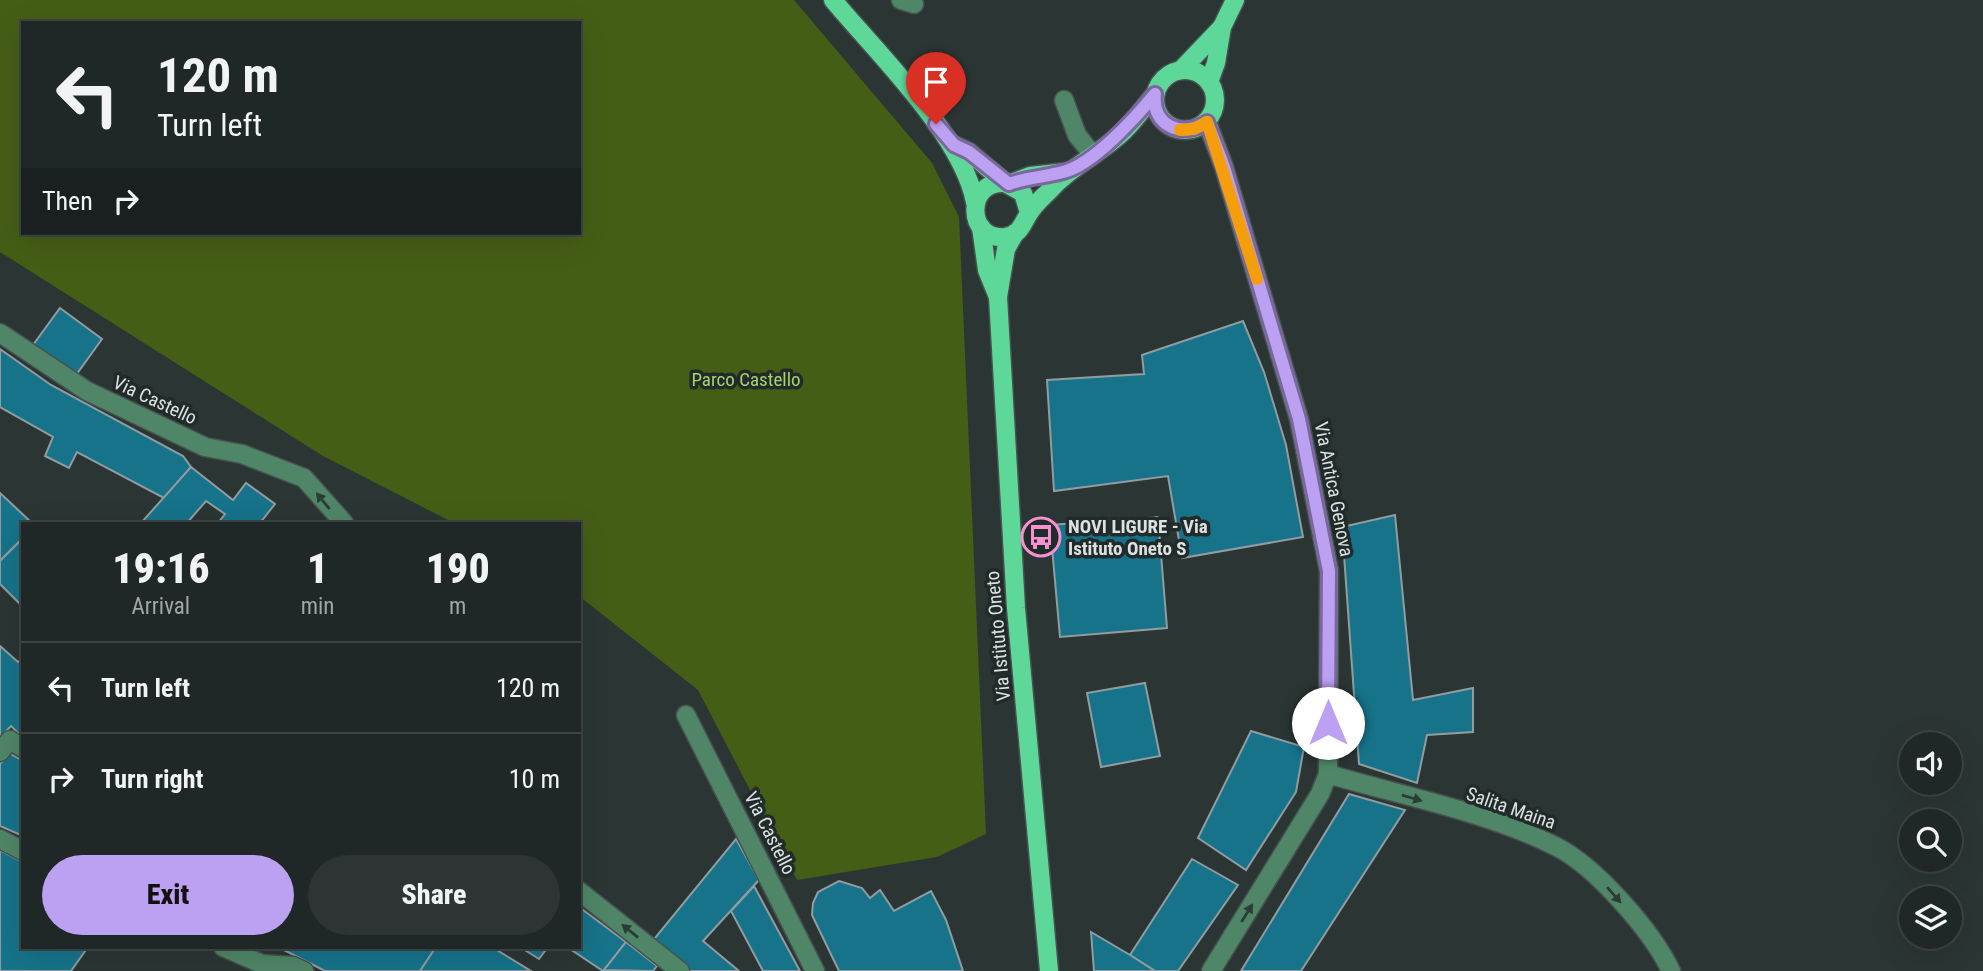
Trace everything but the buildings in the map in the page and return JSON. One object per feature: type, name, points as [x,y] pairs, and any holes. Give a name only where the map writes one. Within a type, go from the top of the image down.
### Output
[{"type":"main road","points":[[833,0],[954,145],[971,180],[975,216],[981,227],[994,236],[1015,233],[1023,227],[1028,213],[1066,172],[1124,132],[1155,94],[1163,79],[1181,70],[1222,27],[1236,0]]},
{"type":"main road","points":[[1209,82],[1216,63],[1222,27]]},
{"type":"main road","points":[[1155,94],[1156,109],[1164,122],[1184,131],[1207,122],[1215,102],[1209,82],[1197,73],[1181,70]]},
{"type":"main road","points":[[1124,132],[1164,122]]},
{"type":"main road","points":[[954,145],[969,152],[1026,197],[1028,213]]},
{"type":"main road","points":[[975,202],[987,187],[1030,176],[1066,172]]},
{"type":"main road","name":"Via Istituto Oneto","points":[[981,227],[986,270],[998,297]]},
{"type":"main road","name":"Via Istituto Oneto","points":[[1015,233],[1006,248],[998,297],[1016,608],[1049,971]]},
{"type":"street","points":[[1064,100],[1077,135],[1092,154]]},
{"type":"street","name":"Via Antica Genova","points":[[1207,122],[1224,167],[1299,419],[1329,571],[1328,774],[1320,794],[1210,971]]},
{"type":"street","name":"Via Castello","points":[[0,333],[99,397],[205,447],[242,454],[304,478],[343,522]]},
{"type":"street","name":"Via Castello","points":[[686,715],[815,971]]},
{"type":"street","points":[[0,752],[9,740],[21,747]]},
{"type":"street","name":"Salita Maina","points":[[1328,774],[1500,824],[1558,847],[1604,884],[1660,948],[1671,971]]},
{"type":"street","points":[[0,839],[21,850]]},
{"type":"street","points":[[581,893],[680,971]]},
{"type":"street","points":[[228,949],[262,964],[296,969]]},
{"type":"street","points":[[262,964],[272,949]]},
{"type":"green space","name":"Parco Castello","points":[[0,0],[794,0],[932,163],[959,217],[986,834],[937,857],[797,880],[698,690],[581,598],[581,522],[452,522],[323,456],[0,252]]},
{"type":"slow traffic","points":[[1180,130],[1189,131],[1207,122],[1224,167],[1257,279]]},
{"type":"place","name":"NOVI LIGURE - Via Istituto Oneto S","points":[[1041,537]]},
{"type":"route","points":[[936,124],[954,145],[969,152],[1009,184],[1030,176],[1066,172],[1124,132],[1155,94],[1158,115],[1169,127],[1189,131],[1207,122],[1224,167],[1299,419],[1329,571],[1328,723]]}]
